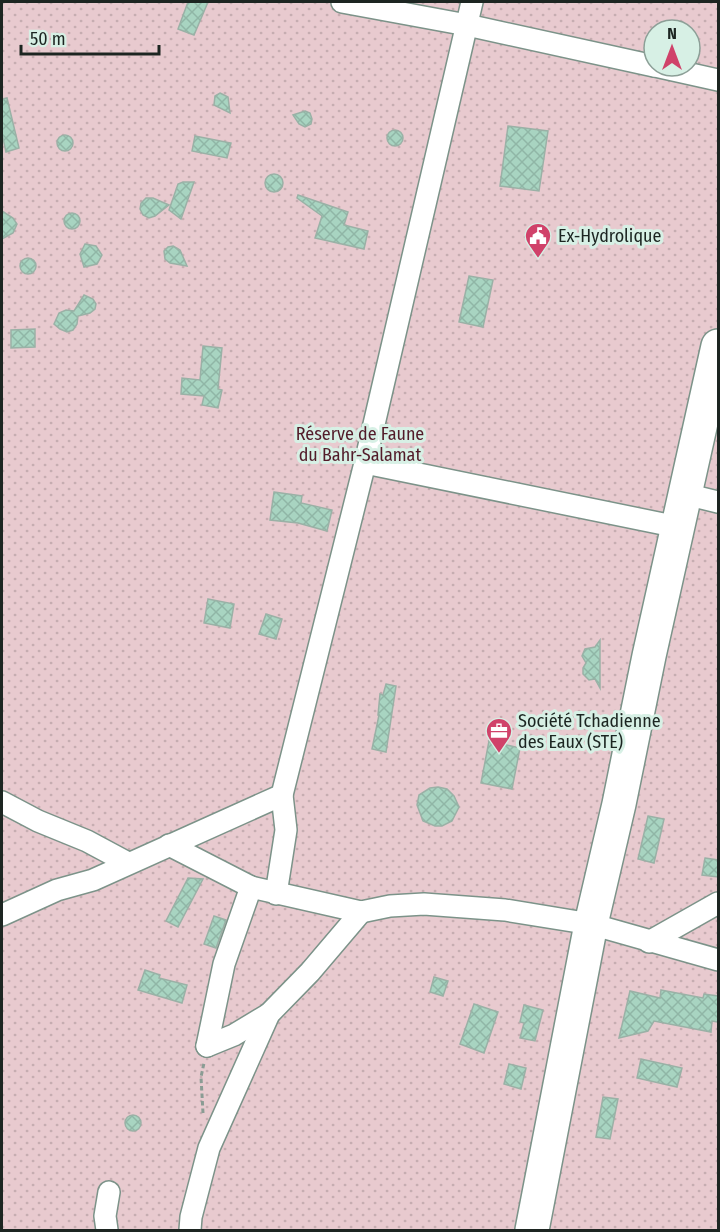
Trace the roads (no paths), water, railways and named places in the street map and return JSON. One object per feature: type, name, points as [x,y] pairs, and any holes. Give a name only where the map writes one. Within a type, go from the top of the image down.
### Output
[{"type":"main road","points":[[532,1230],[591,924],[718,346]]},
{"type":"street","points":[[342,2],[467,25],[642,63]]},
{"type":"street","points":[[276,894],[286,830],[282,795],[365,463],[472,2]]},
{"type":"street","points":[[702,76],[718,80]]},
{"type":"street","points":[[365,463],[678,527]]},
{"type":"street","points":[[685,494],[718,502]]},
{"type":"street","points":[[2,915],[57,890],[93,880],[282,795]]},
{"type":"street","points":[[2,802],[38,821],[87,841],[128,863]]},
{"type":"street","points":[[169,845],[251,887],[361,912],[390,906],[424,904],[505,910],[591,924],[718,960]]},
{"type":"street","points":[[251,887],[224,964],[207,1046],[234,1035],[269,1014],[310,972],[361,912]]},
{"type":"street","points":[[649,942],[718,903]]},
{"type":"street","points":[[190,1230],[191,1217],[209,1148],[269,1014]]},
{"type":"street","points":[[107,1230],[105,1216],[109,1192]]},
{"type":"place","name":"Ex-Hydrolique","points":[[538,259]]},
{"type":"place","name":"Société Tchadienne des Eaux (STE)","points":[[499,754]]},
{"type":"park label","name":"Réserve de Faune du Bahr-Salamat","points":[[360,444]]}]
